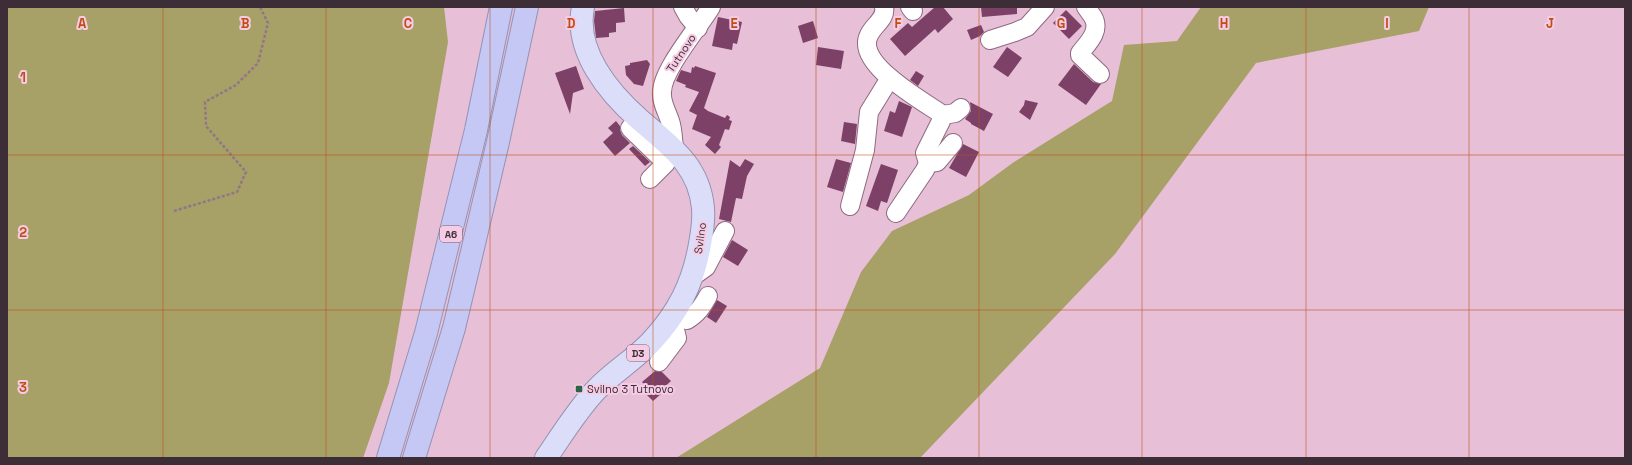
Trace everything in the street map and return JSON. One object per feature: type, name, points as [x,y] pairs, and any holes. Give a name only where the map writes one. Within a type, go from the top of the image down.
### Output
[{"type":"highway","name":"A6","points":[[388,458],[426,333],[476,130],[501,7]]},
{"type":"highway","name":"A6","points":[[414,458],[454,328],[496,149],[526,7]]},
{"type":"main road","name":"Svilno","points":[[546,458],[577,412],[596,390],[650,343],[672,317],[682,300],[692,277],[702,232],[703,209],[700,190],[696,180],[683,159],[674,149],[639,119],[606,82],[592,62],[582,35],[581,24],[583,7]]},
{"type":"street","points":[[683,7],[698,28]]},
{"type":"street","name":"Tutnovo","points":[[674,149],[671,122],[664,107],[662,91],[666,75],[711,7]]},
{"type":"street","points":[[990,40],[1027,27],[1045,7]]},
{"type":"street","points":[[1086,7],[1094,18],[1096,27],[1093,37],[1080,53],[1080,56],[1100,74]]},
{"type":"street","points":[[887,8],[883,16],[869,33],[867,42],[869,52],[890,78],[908,93],[943,114],[955,113],[961,108]]},
{"type":"street","points":[[850,206],[865,150],[869,112],[890,78]]},
{"type":"street","points":[[896,213],[925,170],[927,158],[943,114]]},
{"type":"street","points":[[639,119],[630,128],[666,163],[650,179]]},
{"type":"street","points":[[927,158],[937,162],[953,143]]},
{"type":"street","points":[[692,277],[706,267],[725,231]]},
{"type":"street","points":[[659,362],[677,338],[672,317],[687,320],[700,311],[708,296]]},
{"type":"path","points":[[174,211],[237,192],[246,172],[206,126],[205,102],[236,85],[258,63],[268,23],[260,7]]},
{"type":"shaded area","points":[[7,7],[444,7],[448,42],[389,383],[363,458],[7,458]]},
{"type":"shaded area","points":[[1201,7],[1429,7],[1419,31],[1256,63],[1115,254],[920,458],[676,458],[820,368],[861,272],[892,231],[969,195],[1014,162],[1112,101],[1124,45],[1177,41]]},
{"type":"building","points":[[935,7],[943,7],[953,19],[938,33],[935,29],[905,56],[890,39],[908,23],[912,27]]},
{"type":"building","points":[[981,7],[1017,7],[1017,14],[982,17]]},
{"type":"building","points":[[624,8],[625,22],[616,23],[616,32],[609,33],[609,37],[596,38],[594,21],[595,11]]},
{"type":"building","points":[[1066,10],[1082,26],[1069,39],[1053,23]]},
{"type":"building","points":[[718,17],[742,22],[737,44],[733,43],[732,50],[712,46]]},
{"type":"building","points":[[813,21],[818,38],[803,43],[798,26]]},
{"type":"building","points":[[981,25],[984,32],[980,36],[971,40],[967,30]]},
{"type":"building","points":[[818,47],[844,51],[841,69],[816,65]]},
{"type":"building","points":[[1007,47],[1022,58],[1008,77],[993,67]]},
{"type":"building","points":[[647,60],[650,64],[643,86],[634,84],[626,75],[625,66],[630,65],[630,63]]},
{"type":"building","points":[[1074,64],[1093,82],[1101,84],[1086,105],[1058,85]]},
{"type":"building","points":[[576,66],[584,89],[573,93],[570,114],[555,73]]},
{"type":"building","points":[[695,66],[716,73],[704,108],[725,118],[727,115],[730,117],[729,120],[732,121],[729,130],[725,129],[719,145],[721,147],[715,154],[705,145],[711,137],[692,129],[697,115],[689,111],[699,92],[685,87],[686,85],[676,81],[681,70],[691,73],[692,67],[694,68]]},
{"type":"building","points":[[916,71],[924,76],[918,86],[910,80]]},
{"type":"building","points":[[1025,100],[1038,103],[1030,120],[1019,112],[1024,105]]},
{"type":"building","points":[[899,101],[912,107],[902,137],[884,131],[890,111],[895,113]]},
{"type":"building","points":[[970,102],[993,114],[984,131],[965,119],[971,111]]},
{"type":"building","points":[[616,121],[620,126],[622,135],[630,143],[615,156],[603,142],[613,133],[608,128]]},
{"type":"building","points":[[844,122],[857,124],[855,144],[841,141]]},
{"type":"building","points":[[963,144],[979,152],[966,177],[949,168]]},
{"type":"building","points":[[633,146],[650,162],[645,166],[629,149]]},
{"type":"building","points":[[745,159],[754,164],[747,176],[742,199],[736,198],[731,222],[719,219],[730,160],[740,167]]},
{"type":"building","points":[[836,159],[851,163],[843,192],[827,187]]},
{"type":"building","points":[[881,164],[898,170],[887,203],[881,201],[878,211],[866,206]]},
{"type":"building","points":[[732,240],[748,250],[738,266],[723,257]]},
{"type":"building","points":[[717,300],[727,306],[716,323],[707,317]]},
{"type":"building","points":[[655,371],[662,372],[671,381],[659,392],[661,394],[653,401],[646,394],[650,391],[642,382]]},
{"type":"place","name":"Svilno 3 Tutnovo","points":[[579,389]]}]
